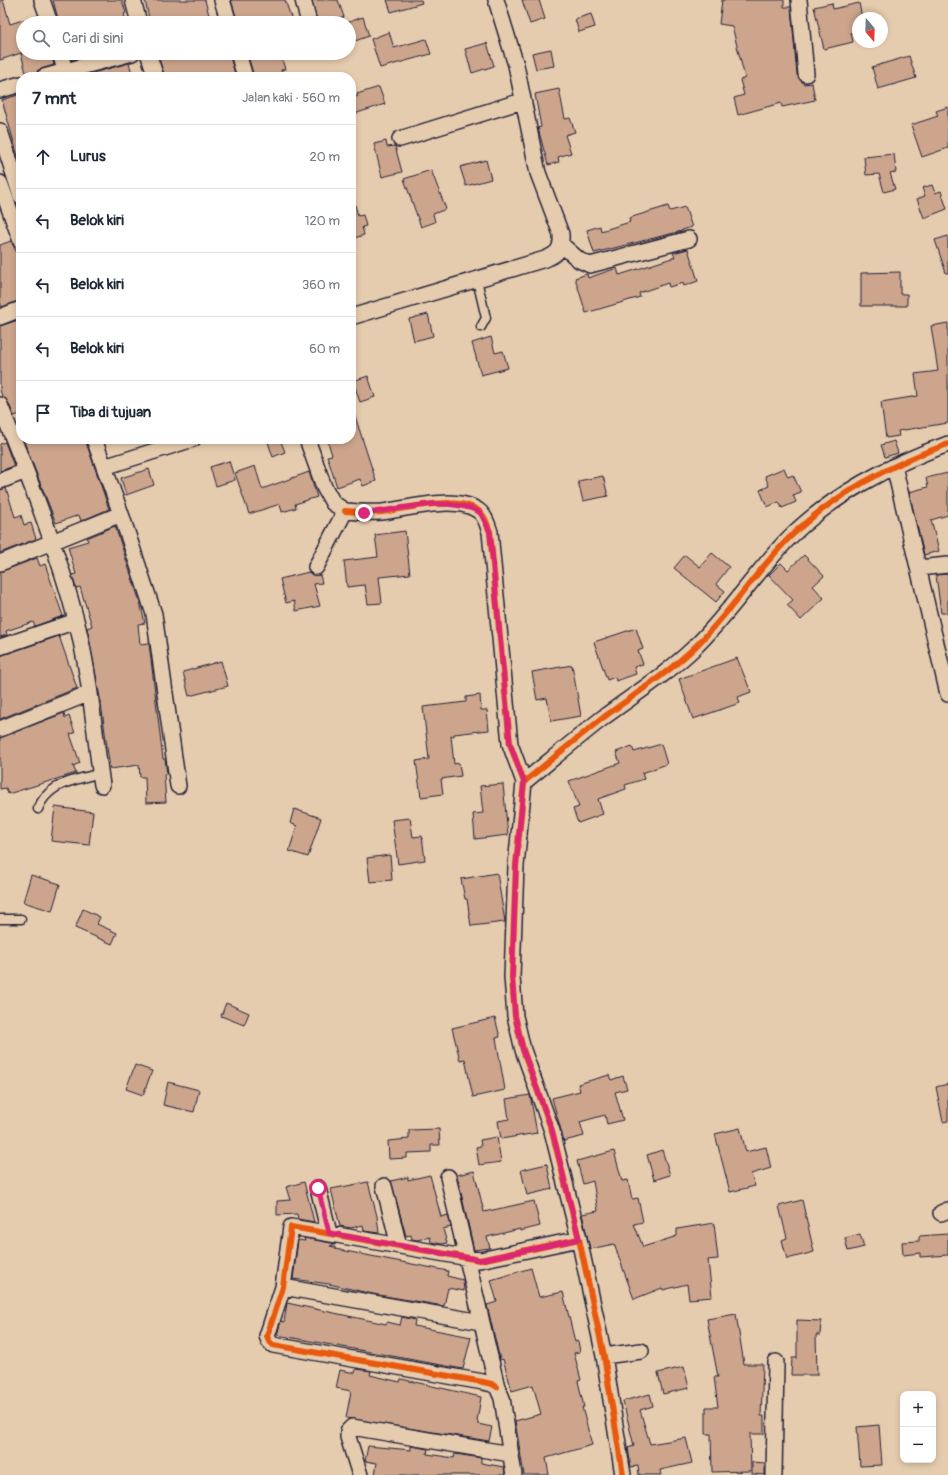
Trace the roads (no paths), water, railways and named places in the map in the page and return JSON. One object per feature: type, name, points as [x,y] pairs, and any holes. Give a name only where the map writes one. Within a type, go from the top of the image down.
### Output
[{"type":"street","points":[[42,0],[48,16]]},
{"type":"street","points":[[133,0],[137,16]]},
{"type":"street","points":[[222,0],[227,16]]},
{"type":"street","points":[[303,0],[307,16]]},
{"type":"street","points":[[356,316],[545,259],[556,255],[562,245],[561,234],[538,173],[522,101],[516,64],[496,0]]},
{"type":"street","points":[[798,0],[806,74]]},
{"type":"street","points":[[62,60],[66,70]]},
{"type":"street","points":[[60,72],[105,60]]},
{"type":"street","points":[[150,60],[154,72]]},
{"type":"street","points":[[240,60],[244,72]]},
{"type":"street","points":[[0,90],[16,85]]},
{"type":"street","points":[[400,139],[522,101]]},
{"type":"street","points":[[0,131],[16,167]]},
{"type":"street","points":[[0,183],[16,227]]},
{"type":"street","points":[[562,245],[579,260],[590,265],[689,239]]},
{"type":"street","points":[[0,317],[16,311]]},
{"type":"street","points":[[0,405],[26,470],[52,543],[76,621],[90,694],[101,779]]},
{"type":"street","points":[[96,444],[154,614],[178,786]]},
{"type":"street","points":[[104,467],[177,444]]},
{"type":"street","points":[[309,444],[324,487],[333,503],[345,511],[376,512],[425,504],[454,504],[480,512],[486,521],[490,532],[510,744],[524,782],[516,866],[512,977],[515,1016],[528,1064],[552,1130],[579,1239],[604,1356],[623,1475]]},
{"type":"street","points":[[524,782],[605,717],[669,670],[696,646],[788,540],[813,517],[852,491],[894,466],[948,444]]},
{"type":"street","points":[[894,466],[948,694]]},
{"type":"street","points":[[0,481],[26,470]]},
{"type":"street","points":[[316,567],[345,511]]},
{"type":"street","points":[[0,563],[121,514]]},
{"type":"street","points":[[918,568],[948,564]]},
{"type":"street","points":[[0,647],[76,621]]},
{"type":"street","points":[[0,728],[90,694]]},
{"type":"street","points":[[448,1177],[481,1322],[497,1387],[502,1398],[514,1475]]},
{"type":"street","points":[[384,1186],[399,1246]]},
{"type":"street","points":[[318,1188],[329,1233]]},
{"type":"street","points":[[497,1387],[483,1382],[273,1345],[267,1336],[283,1287],[291,1227],[466,1259],[480,1260],[496,1258],[579,1239]]},
{"type":"street","points":[[283,1287],[481,1322]]},
{"type":"street","points":[[604,1356],[641,1351]]},
{"type":"street","points":[[774,1475],[776,1362]]},
{"type":"street","points":[[360,1475],[348,1436],[348,1431],[352,1427],[510,1454]]},
{"type":"lane","points":[[477,280],[486,318],[481,327]]},
{"type":"lane","points":[[38,809],[42,798],[49,791],[101,779]]},
{"type":"lane","points":[[0,919],[21,919]]}]
